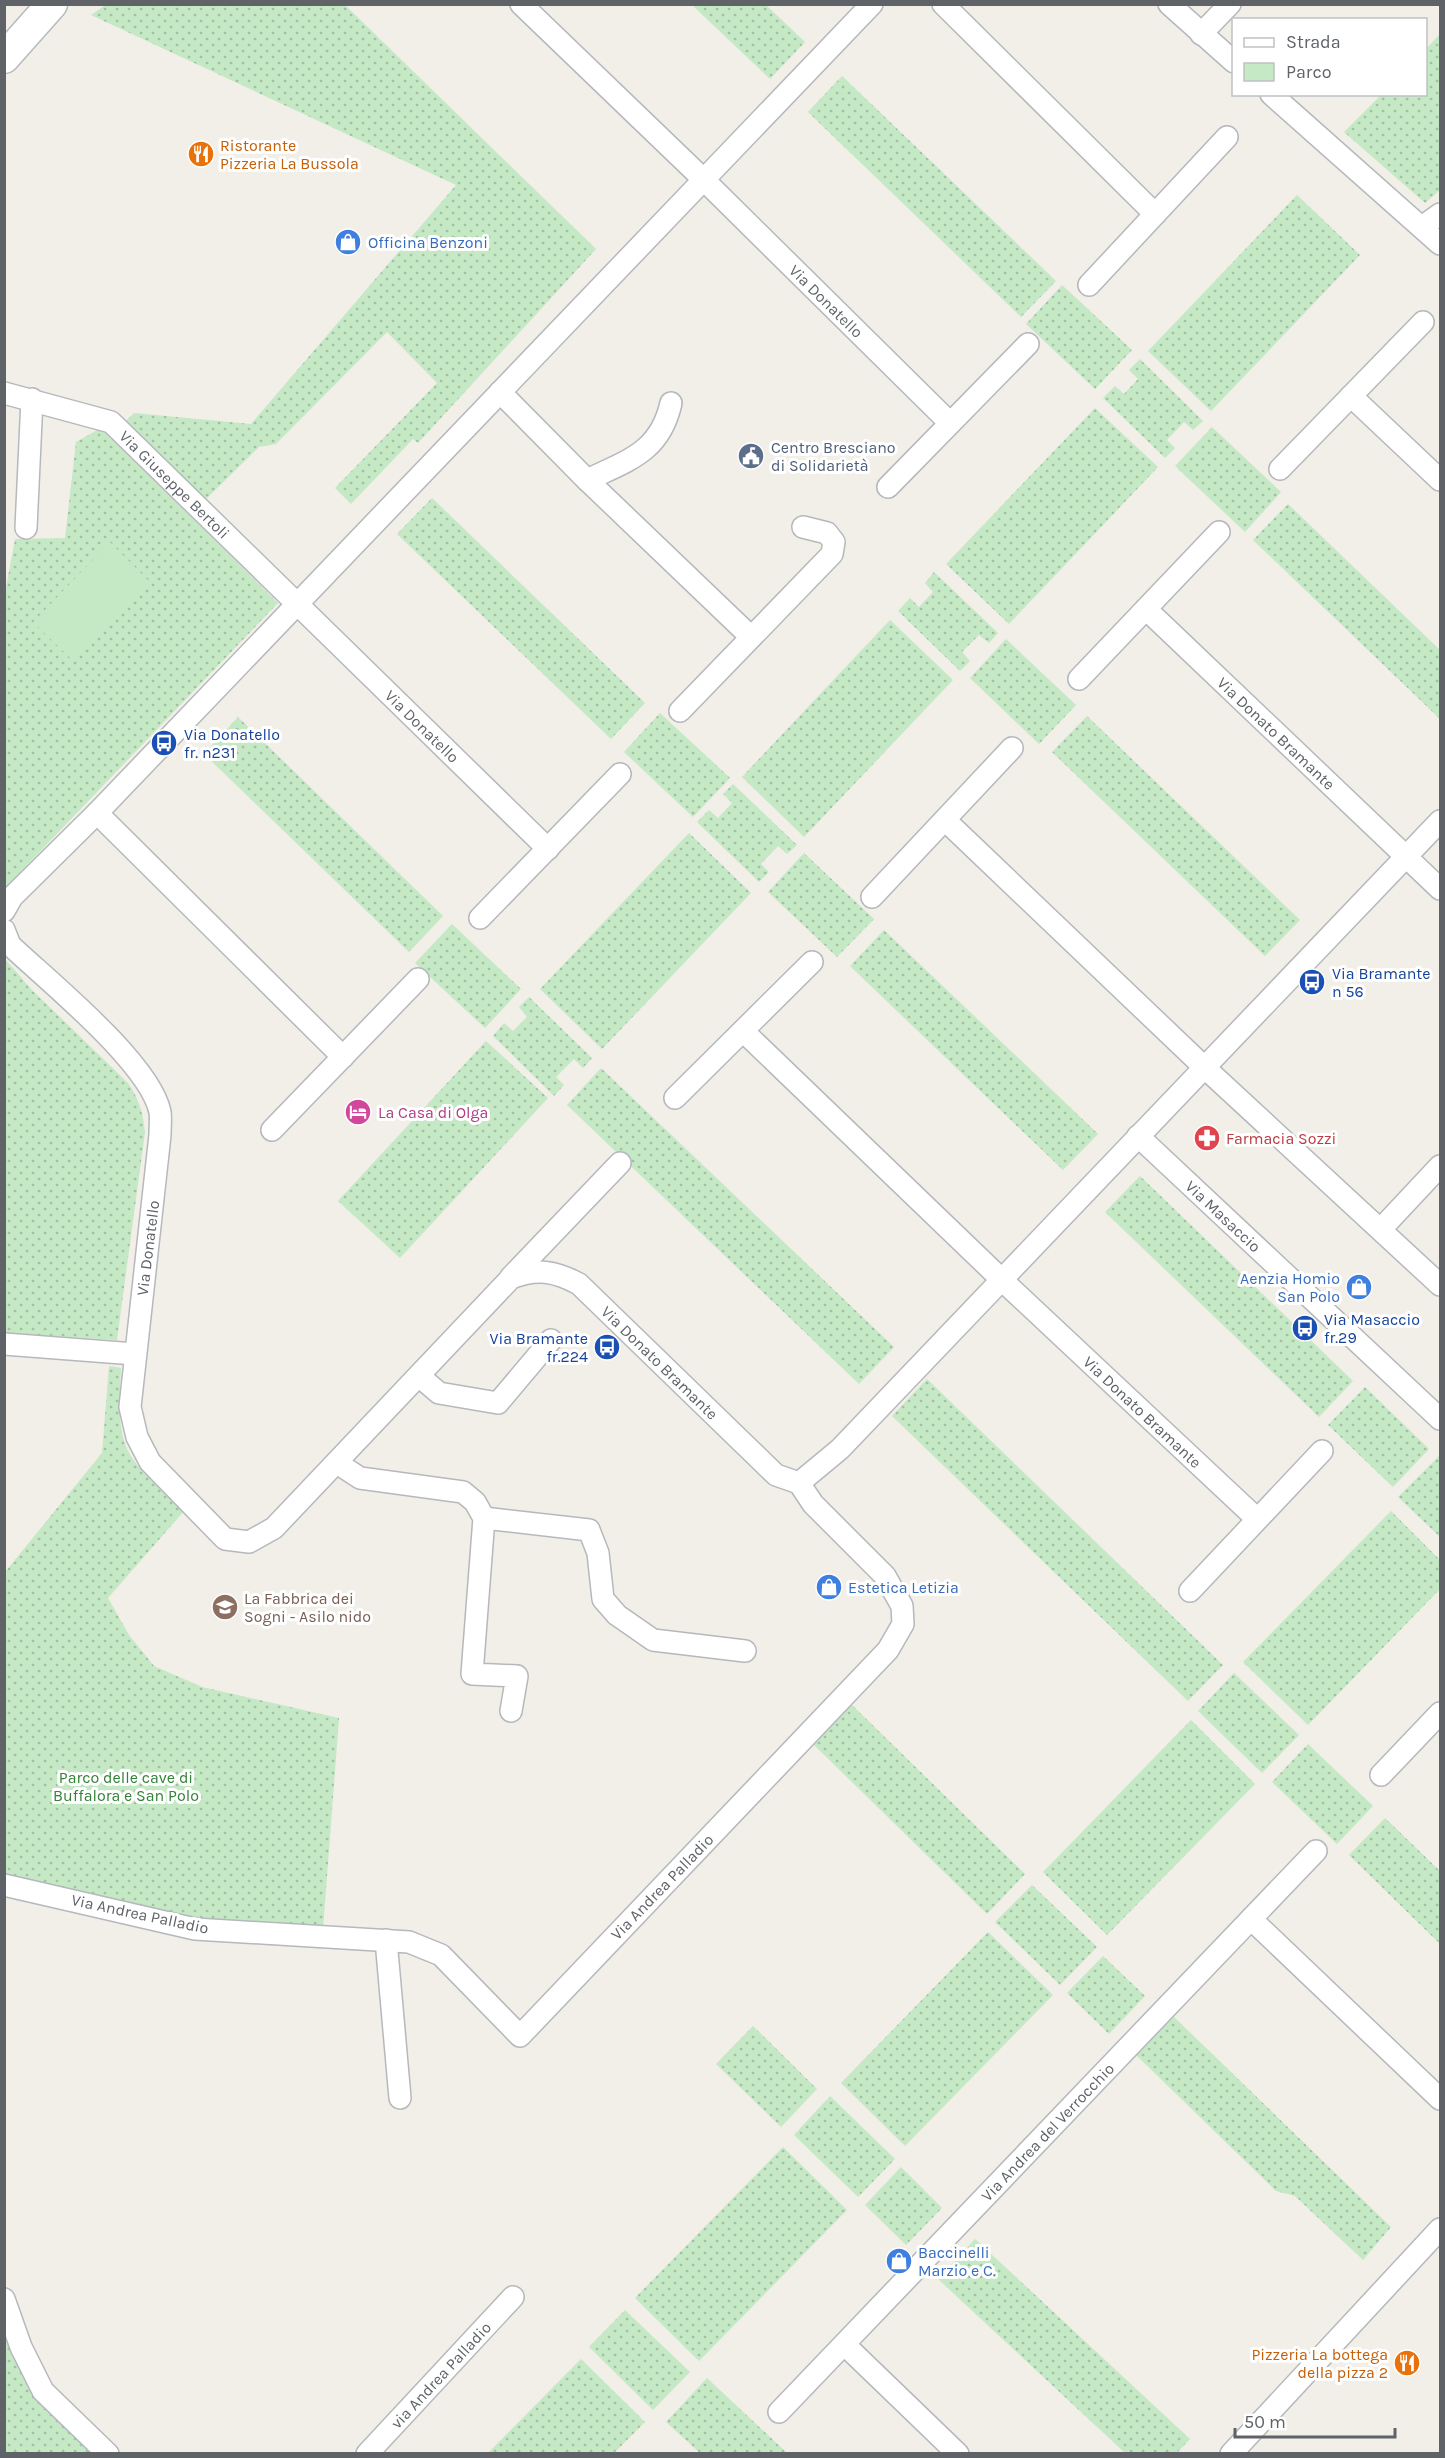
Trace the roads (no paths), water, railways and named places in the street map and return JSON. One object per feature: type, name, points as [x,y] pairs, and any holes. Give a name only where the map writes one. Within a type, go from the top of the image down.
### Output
[{"type":"main road","points":[[4,58],[52,4]]},
{"type":"street","name":"Via Donatello","points":[[520,4],[703,179],[950,423]]},
{"type":"street","points":[[4,911],[12,897],[97,813],[872,4]]},
{"type":"street","points":[[944,4],[1155,214]]},
{"type":"street","points":[[1169,4],[1232,61]]},
{"type":"street","points":[[1201,34],[1230,4]]},
{"type":"street","points":[[1273,96],[1440,244]]},
{"type":"street","points":[[1089,285],[1227,138]]},
{"type":"street","points":[[1422,227],[1440,214]]},
{"type":"street","points":[[1280,470],[1423,322]]},
{"type":"street","points":[[888,487],[1028,344]]},
{"type":"street","points":[[500,392],[587,480],[751,637]]},
{"type":"street","name":"Via Giuseppe Bertoli","points":[[4,393],[111,422],[296,603]]},
{"type":"street","points":[[1351,396],[1440,480]]},
{"type":"street","points":[[26,528],[32,399]]},
{"type":"street","points":[[587,480],[642,454],[656,440],[667,421],[671,403]]},
{"type":"street","points":[[680,711],[832,554],[834,542],[827,533],[803,527]]},
{"type":"street","points":[[1079,680],[1219,532]]},
{"type":"street","name":"Via Donatello","points":[[296,603],[548,849]]},
{"type":"street","name":"Via Donato Bramante","points":[[1146,609],[1440,889]]},
{"type":"street","points":[[872,897],[1012,748]]},
{"type":"street","points":[[480,918],[620,774]]},
{"type":"street","points":[[97,813],[343,1057]]},
{"type":"street","points":[[945,820],[1204,1067],[1440,1285]]},
{"type":"street","points":[[799,1483],[840,1449],[1440,821]]},
{"type":"street","name":"Via Donatello","points":[[4,930],[10,945],[131,1059],[152,1092],[160,1112],[160,1135],[130,1407],[137,1437],[150,1462],[225,1539],[249,1542],[273,1528],[337,1463]]},
{"type":"street","points":[[675,1098],[812,962]]},
{"type":"street","points":[[272,1130],[418,979]]},
{"type":"street","name":"Via Donato Bramante","points":[[743,1031],[1002,1280],[1257,1519]]},
{"type":"street","name":"Via Masaccio","points":[[1138,1136],[1440,1419]]},
{"type":"street","points":[[511,1711],[517,1676],[472,1674],[484,1518],[476,1502],[463,1492],[360,1479],[337,1463],[620,1163]]},
{"type":"street","points":[[1380,1229],[1440,1166]]},
{"type":"street","name":"Via Donato Bramante","points":[[511,1278],[528,1272],[546,1271],[561,1274],[579,1284],[776,1475],[799,1483]]},
{"type":"street","points":[[419,1376],[439,1393],[498,1403],[551,1340]]},
{"type":"street","points":[[4,1344],[135,1354]]},
{"type":"street","points":[[1190,1591],[1322,1451]]},
{"type":"street","name":"Via Andrea Palladio","points":[[4,1885],[195,1929],[409,1942],[441,1955],[520,2036],[888,1650],[903,1624],[902,1606],[885,1576],[813,1504],[799,1483]]},
{"type":"street","points":[[484,1518],[589,1530],[598,1553],[603,1599],[636,1630],[653,1640],[745,1651]]},
{"type":"street","points":[[1381,1775],[1440,1713]]},
{"type":"street","name":"Via Andrea del Verrocchio","points":[[779,2412],[1316,1851]]},
{"type":"street","points":[[1251,1919],[1440,2099]]},
{"type":"street","points":[[386,1940],[400,2098]]},
{"type":"street","points":[[1239,2451],[1440,2229]]},
{"type":"street","name":"via Andrea Palladio","points":[[367,2454],[513,2297]]},
{"type":"street","points":[[4,2299],[21,2347],[43,2391],[108,2454]]},
{"type":"street","points":[[845,2345],[958,2454]]},
{"type":"place","name":"Ristorante Pizzeria La Bussola","points":[[201,154]]},
{"type":"place","name":"Officina Benzoni","points":[[348,242]]},
{"type":"place","name":"Centro Bresciano di Solidarietà","points":[[751,456]]},
{"type":"place","name":"Via Donatello fr. n231","points":[[164,743]]},
{"type":"place","name":"Via Bramante n 56","points":[[1312,982]]},
{"type":"place","name":"La Casa di Olga","points":[[358,1112]]},
{"type":"place","name":"Farmacia Sozzi","points":[[1207,1138]]},
{"type":"place","name":"Aenzia Homio San Polo","points":[[1359,1287]]},
{"type":"place","name":"Via Masaccio fr.29","points":[[1305,1328]]},
{"type":"place","name":"Via Bramante fr.224","points":[[607,1347]]},
{"type":"place","name":"Estetica Letizia","points":[[829,1587]]},
{"type":"place","name":"La Fabbrica dei Sogni - Asilo nido","points":[[225,1607]]},
{"type":"place","name":"Baccinelli Marzio e C.","points":[[899,2261]]},
{"type":"place","name":"Pizzeria La bottega della pizza 2","points":[[1407,2363]]},
{"type":"park label","name":"Parco delle cave di Buffalora e San Polo","points":[[126,1786]]}]
